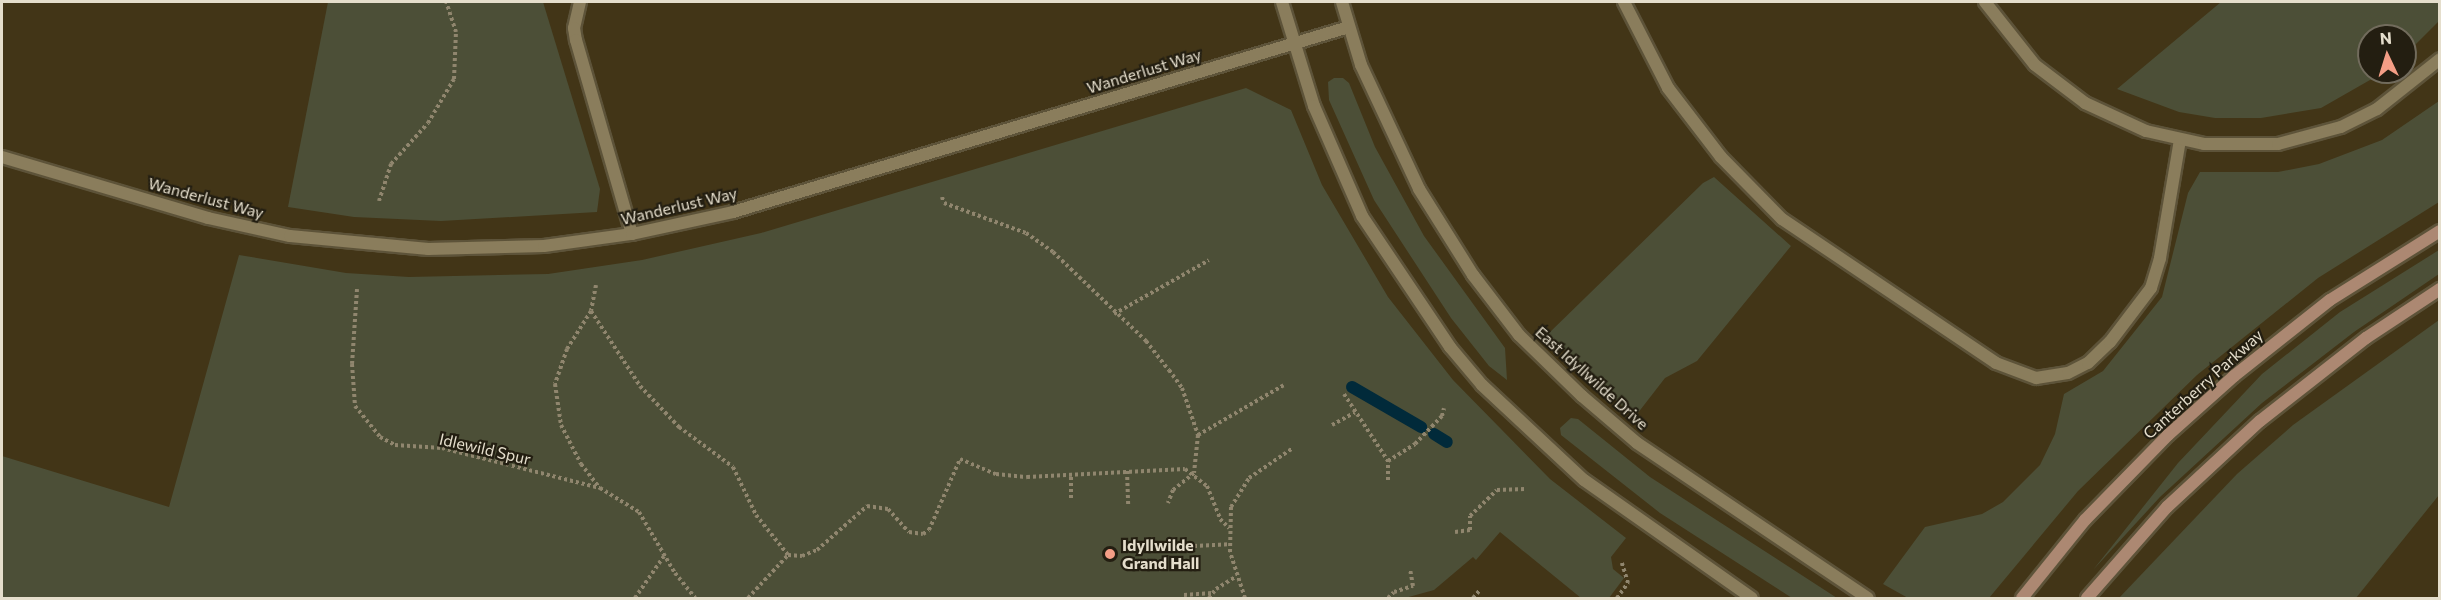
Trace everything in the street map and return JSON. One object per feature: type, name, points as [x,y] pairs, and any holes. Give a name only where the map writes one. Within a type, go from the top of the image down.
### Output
[{"type":"street","points":[[580,2],[574,28],[576,40],[632,234]]},
{"type":"street","points":[[1282,2],[1293,45],[1339,168],[1362,216],[1392,265],[1456,355],[1514,417],[1584,480],[1752,598]]},
{"type":"street","name":"East Idyllwilde Drive","points":[[1341,2],[1365,75],[1419,189],[1473,275],[1520,335],[1582,396],[1637,442],[1868,598]]},
{"type":"street","points":[[1624,2],[1668,88],[1721,157],[1782,219],[1996,363],[2036,378],[2068,373],[2088,363],[2134,314],[2151,288],[2180,140]]},
{"type":"street","points":[[1985,2],[2020,49],[2060,86],[2109,117],[2180,140],[2251,146],[2306,138],[2377,109],[2439,60]]},
{"type":"street","name":"Wanderlust Way","points":[[2,157],[208,218],[355,245],[510,249],[632,234],[733,212],[1349,27]]},
{"type":"street","name":"Canterberry Parkway","points":[[2022,598],[2085,520],[2168,435],[2234,376],[2330,300],[2439,231]]},
{"type":"street","points":[[2087,598],[2167,507],[2259,421],[2366,338],[2439,290]]},
{"type":"path","points":[[379,201],[392,164],[428,123],[454,79],[456,32],[446,2]]},
{"type":"path","points":[[942,197],[944,203],[1026,233],[1074,269],[1114,314],[1146,341],[1169,370],[1182,388],[1197,435],[1194,473],[1173,490],[1168,503]]},
{"type":"path","points":[[1114,314],[1209,260]]},
{"type":"path","name":"Idlewild Spur","points":[[596,285],[591,311],[567,349],[555,384],[561,425],[581,464],[600,489]]},
{"type":"path","name":"Idlewild Spur","points":[[357,289],[352,364],[355,406],[380,437],[395,445],[442,448],[600,489],[639,512],[664,556],[695,598]]},
{"type":"path","points":[[591,311],[640,386],[679,427],[733,466],[756,515],[788,555],[802,556],[817,550],[867,506],[888,509],[909,532],[923,534],[940,510],[960,459],[1008,477],[1071,475],[1172,467],[1194,473],[1207,486],[1220,519],[1229,528]]},
{"type":"path","points":[[1197,435],[1284,385]]},
{"type":"path","points":[[1344,394],[1389,461],[1388,480]]},
{"type":"path","points":[[1389,461],[1415,444],[1442,416],[1444,408]]},
{"type":"path","points":[[1332,425],[1355,412]]},
{"type":"path","points":[[1245,598],[1235,577],[1229,544],[1231,507],[1240,489],[1264,464],[1293,448]]},
{"type":"path","points":[[1127,471],[1128,505]]},
{"type":"path","points":[[1071,475],[1071,498]]},
{"type":"path","points":[[1455,531],[1470,530],[1470,516],[1497,490],[1525,489]]},
{"type":"path","points":[[1194,546],[1229,544]]},
{"type":"path","points":[[748,598],[788,555]]},
{"type":"path","points":[[636,598],[664,556]]},
{"type":"path","points":[[1617,598],[1628,583],[1622,562]]},
{"type":"path","points":[[1388,598],[1394,592],[1413,586],[1410,569]]},
{"type":"path","points":[[1209,598],[1212,593],[1235,577]]},
{"type":"path","points":[[1473,598],[1480,590]]},
{"type":"path","points":[[1184,595],[1212,593]]},
{"type":"green space","points":[[328,2],[543,2],[600,189],[597,212],[441,221],[354,217],[288,207]]},
{"type":"green space","points":[[2221,2],[2439,2],[2439,21],[2417,43],[2417,24],[2357,24],[2357,84],[2363,84],[2321,108],[2261,118],[2215,118],[2179,112],[2117,89]]},
{"type":"green space","points":[[1334,78],[1343,78],[1349,83],[1375,147],[1424,236],[1505,348],[1507,380],[1489,366],[1451,318],[1374,200],[1329,100],[1328,82]]},
{"type":"green space","points":[[1246,88],[1291,110],[1322,185],[1388,297],[1453,380],[1550,479],[1626,538],[1611,557],[1613,569],[1624,578],[1609,598],[1581,598],[1500,532],[1476,560],[1473,557],[1434,590],[1405,598],[2,598],[2,456],[169,507],[239,255],[346,273],[409,277],[548,274],[642,260],[761,233]]},
{"type":"green space","points":[[2439,101],[2439,202],[2318,278],[2197,375],[2078,491],[1989,598],[1908,598],[1883,584],[1925,527],[1982,514],[2003,502],[2040,465],[2055,434],[2064,394],[2103,371],[2162,297],[2188,193],[2200,172],[2278,172],[2319,164],[2382,140]]},
{"type":"green space","points":[[1714,177],[1791,246],[1697,361],[1665,378],[1634,418],[1548,334],[1703,183]]},
{"type":"green space","points":[[2439,250],[2439,274],[2354,332],[2262,403],[2160,497],[2093,570],[2178,463],[2262,374],[2340,312]]},
{"type":"green space","points":[[2439,320],[2439,495],[2356,598],[2119,598],[2237,474],[2293,425]]},
{"type":"green space","points":[[1571,418],[1578,419],[1650,477],[1837,598],[1792,598],[1660,513],[1561,435],[1560,428]]},
{"type":"waterway","points":[[1352,387],[1421,427]]},
{"type":"waterway","points":[[1434,434],[1447,442]]},
{"type":"place","name":"Idyllwilde Grand Hall","points":[[1110,554]]}]
